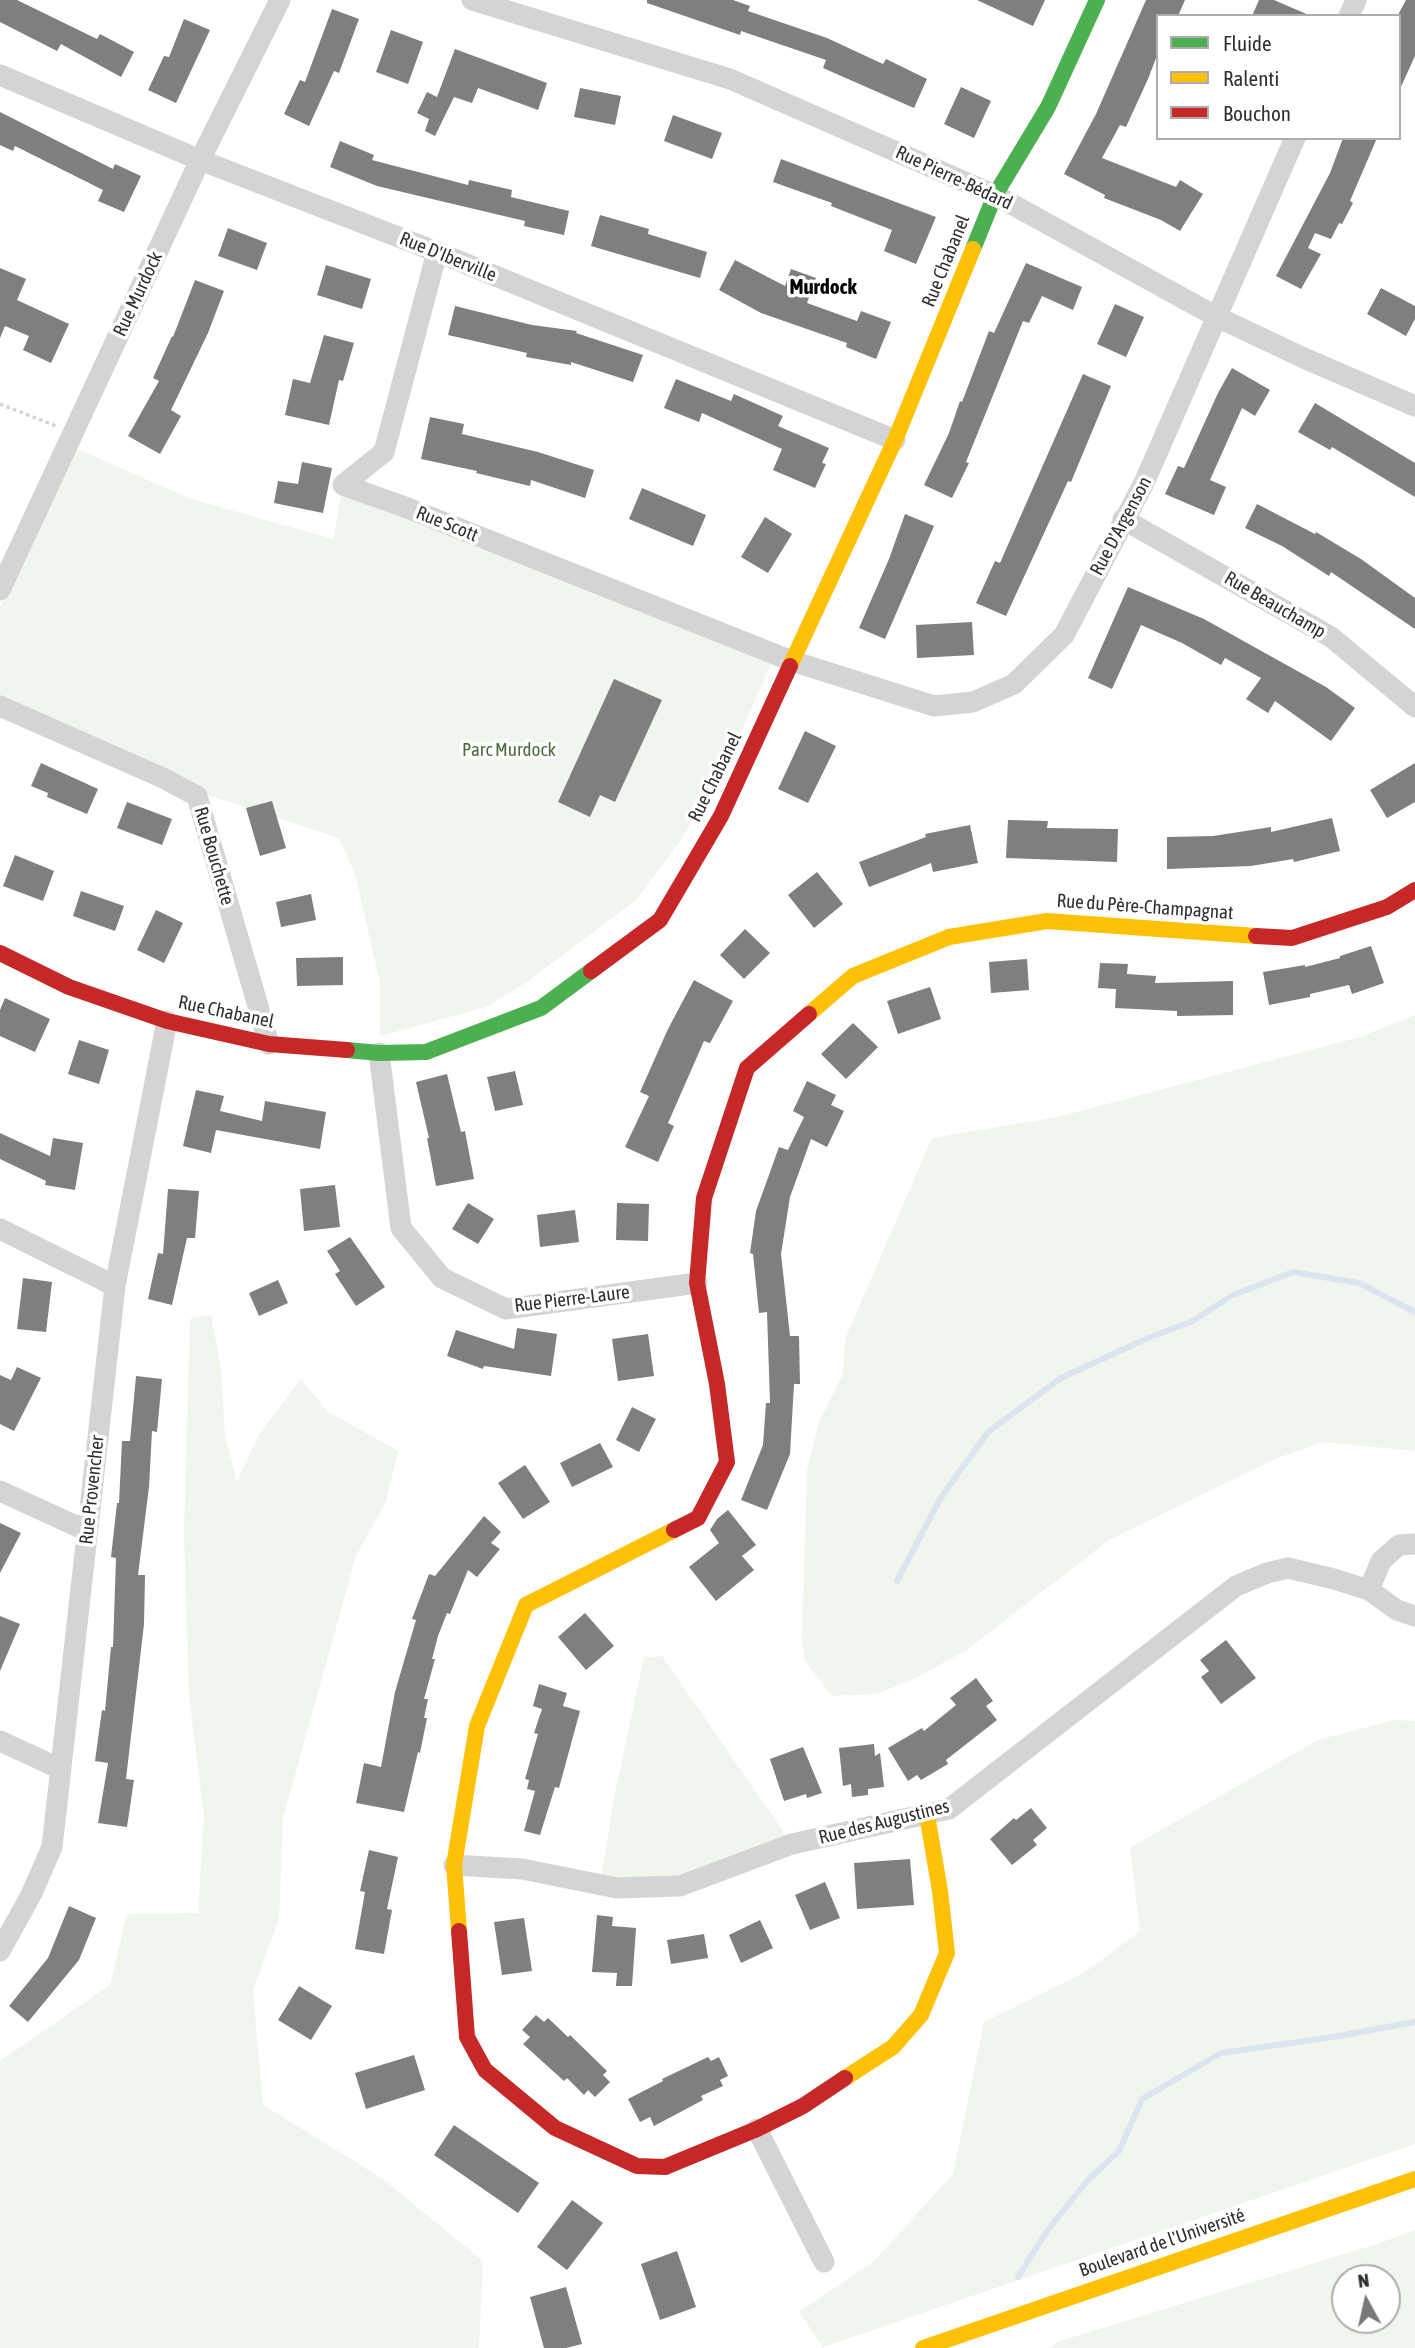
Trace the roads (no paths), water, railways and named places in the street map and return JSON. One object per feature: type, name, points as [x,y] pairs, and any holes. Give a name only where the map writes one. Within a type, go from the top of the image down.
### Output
[{"type":"street","name":"Rue Murdock","points":[[0,590],[200,160],[280,0]]},
{"type":"street","name":"Rue Pierre-Bédard","points":[[472,0],[730,79],[995,195],[1217,317],[1415,406]]},
{"type":"street","name":"Rue Chabanel","points":[[0,953],[69,987],[167,1021],[269,1044],[379,1053],[426,1052],[541,1008],[660,920],[721,816],[895,440],[995,195],[1048,107],[1097,0]]},
{"type":"street","name":"Rue D'Iberville","points":[[0,75],[200,160],[437,252],[895,440]]},
{"type":"street","name":"Rue D'Argenson","points":[[792,662],[934,706],[973,702],[1014,684],[1064,635],[1144,483],[1294,140]]},
{"type":"street","name":"Rue Scott","points":[[437,252],[384,453],[343,485],[405,507],[792,662]]},
{"type":"street","name":"Rue Beauchamp","points":[[1124,519],[1331,637],[1415,707]]},
{"type":"street","name":"Rue Bouchette","points":[[0,706],[163,778],[197,796],[269,1044]]},
{"type":"street","name":"Rue du Père-Champagnat","points":[[927,1815],[947,1953],[921,2015],[893,2047],[803,2106],[757,2129],[665,2167],[637,2166],[555,2127],[485,2070],[467,2036],[454,1865],[477,1726],[526,1605],[698,1518],[727,1462],[717,1384],[697,1283],[704,1198],[747,1068],[853,976],[949,937],[1047,921],[1292,938],[1387,907],[1415,890]]},
{"type":"street","name":"Rue Provencher","points":[[0,1951],[31,1895],[52,1847],[115,1286],[167,1021]]},
{"type":"street","name":"Rue Pierre-Laure","points":[[379,1053],[401,1228],[442,1278],[506,1308],[697,1283]]},
{"type":"street","points":[[0,1229],[115,1286]]},
{"type":"street","points":[[0,1491],[87,1531]]},
{"type":"street","points":[[1369,1590],[1381,1561],[1399,1545],[1415,1544]]},
{"type":"street","name":"Rue des Augustines","points":[[454,1865],[523,1870],[617,1888],[680,1886],[792,1844],[950,1809],[1236,1586],[1267,1573],[1288,1568],[1334,1578],[1369,1590],[1397,1610],[1415,1616]]},
{"type":"street","points":[[0,1741],[61,1769]]},
{"type":"street","points":[[757,2129],[824,2262]]},
{"type":"street","name":"Boulevard de l'Université","points":[[923,2348],[1415,2179]]},
{"type":"waterway","points":[[897,1581],[940,1499],[988,1432],[1061,1378],[1150,1337],[1191,1322],[1233,1295],[1293,1272],[1359,1283],[1415,1312]]},
{"type":"waterway","points":[[1018,2277],[1047,2231],[1087,2181],[1119,2151],[1142,2099],[1221,2053],[1415,2022]]},
{"type":"district","name":"Murdock","points":[[823,287]]},
{"type":"park label","name":"Parc Murdock","points":[[509,750]]}]
